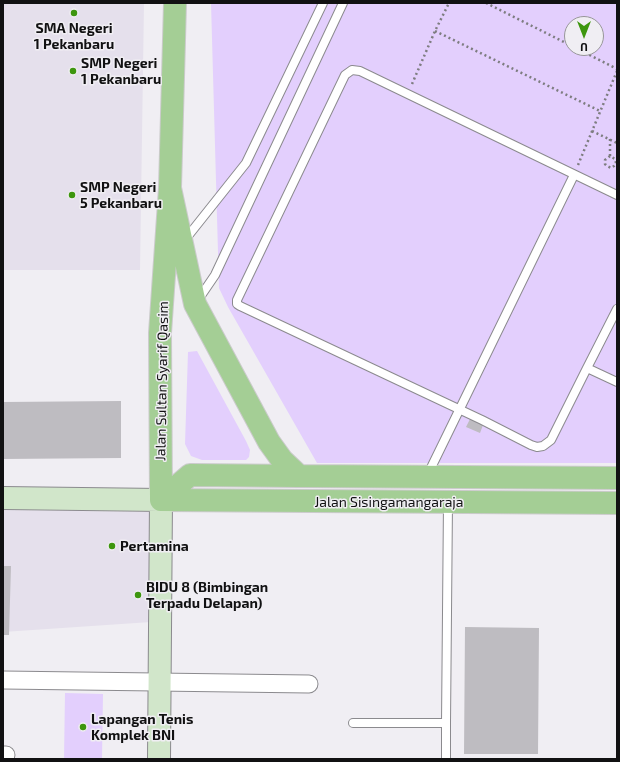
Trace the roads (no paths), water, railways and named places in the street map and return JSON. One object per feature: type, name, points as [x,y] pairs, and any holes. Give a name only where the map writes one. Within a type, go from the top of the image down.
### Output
[{"type":"main road","name":"Jalan Sultan Syarif Qasim","points":[[159,759],[161,500],[160,334],[170,188],[175,3]]},
{"type":"main road","points":[[170,188],[195,304],[269,442],[282,460],[299,476]]},
{"type":"main road","name":"Jalan Sisingamangaraja","points":[[161,500],[190,475],[617,478]]},
{"type":"main road","points":[[591,478],[617,494]]},
{"type":"main road","name":"Jalan Sisingamangaraja","points":[[3,498],[617,503]]},
{"type":"street","points":[[3,680],[309,684]]},
{"type":"lane","points":[[183,243],[246,163],[323,3]]},
{"type":"lane","points":[[195,304],[215,275],[343,3]]},
{"type":"lane","points":[[617,195],[360,71],[352,70],[345,74],[237,300],[237,304],[240,306],[537,447],[543,446],[551,440],[617,309]]},
{"type":"lane","points":[[427,476],[574,175]]},
{"type":"lane","points":[[587,368],[617,382]]},
{"type":"lane","points":[[446,759],[448,502]]},
{"type":"lane","points":[[353,723],[446,723]]},
{"type":"place","name":"SMA Negeri 1 Pekanbaru","points":[[74,13]]},
{"type":"place","name":"SMP Negeri 1 Pekanbaru","points":[[73,71]]},
{"type":"place","name":"SMP Negeri 5 Pekanbaru","points":[[72,195]]},
{"type":"place","name":"Pertamina","points":[[112,546]]},
{"type":"place","name":"BIDU 8 (Bimbingan Terpadu Delapan)","points":[[138,595]]},
{"type":"place","name":"Lapangan Tenis Komplek BNI","points":[[83,727]]}]
